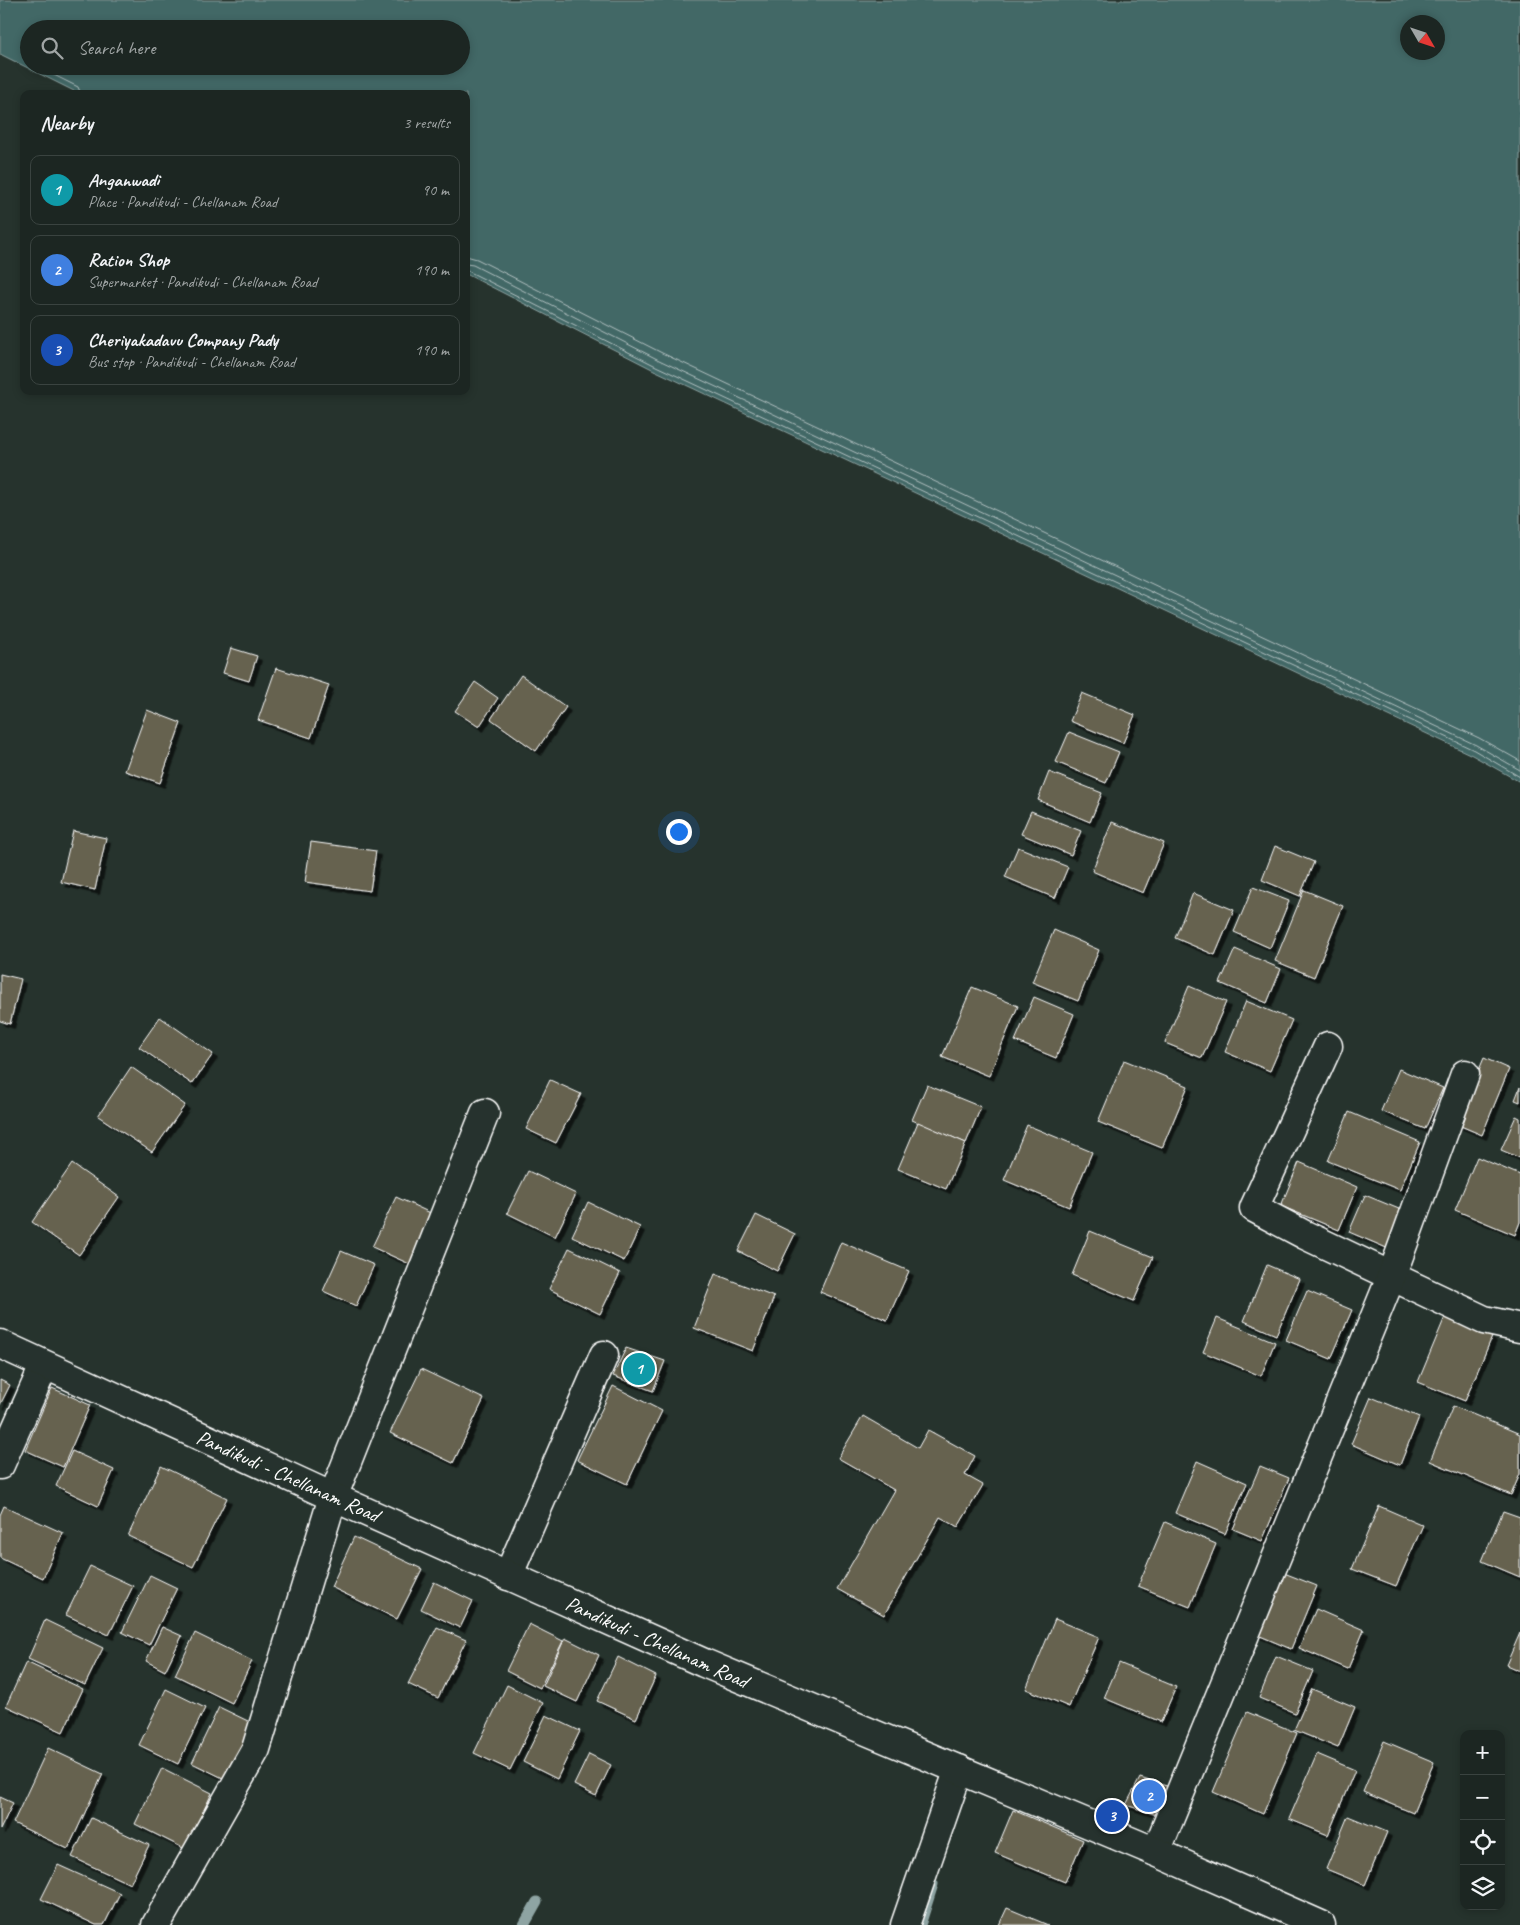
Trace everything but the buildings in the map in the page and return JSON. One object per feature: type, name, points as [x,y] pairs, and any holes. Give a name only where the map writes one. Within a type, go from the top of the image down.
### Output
[{"type":"street","points":[[1328,1046],[1254,1208],[1305,1235],[1484,1320],[1520,1328]]},
{"type":"street","points":[[1156,1852],[1392,1276],[1465,1074]]},
{"type":"street","points":[[156,1925],[256,1749],[333,1497],[485,1113]]},
{"type":"street","name":"Pandikudi - Chellanam Road","points":[[0,1344],[44,1366],[333,1497],[704,1663],[1156,1852],[1321,1925]]},
{"type":"street","points":[[508,1576],[604,1355]]},
{"type":"street","points":[[0,1465],[44,1366]]},
{"type":"street","points":[[905,1925],[959,1769]]},
{"type":"water","points":[[0,0],[1520,0],[1520,782],[1472,755],[654,370],[470,276],[470,90],[72,90],[42,75],[470,75],[470,20],[20,20],[20,64],[0,54]]},
{"type":"waterway","points":[[920,1925],[933,1884]]},
{"type":"waterway","points":[[524,1925],[537,1902]]},
{"type":"place","name":"Anganwadi","points":[[639,1369]]},
{"type":"place","name":"Ration Shop","points":[[1149,1796]]},
{"type":"place","name":"Cheriyakadavu Company Pady","points":[[1112,1816]]}]
